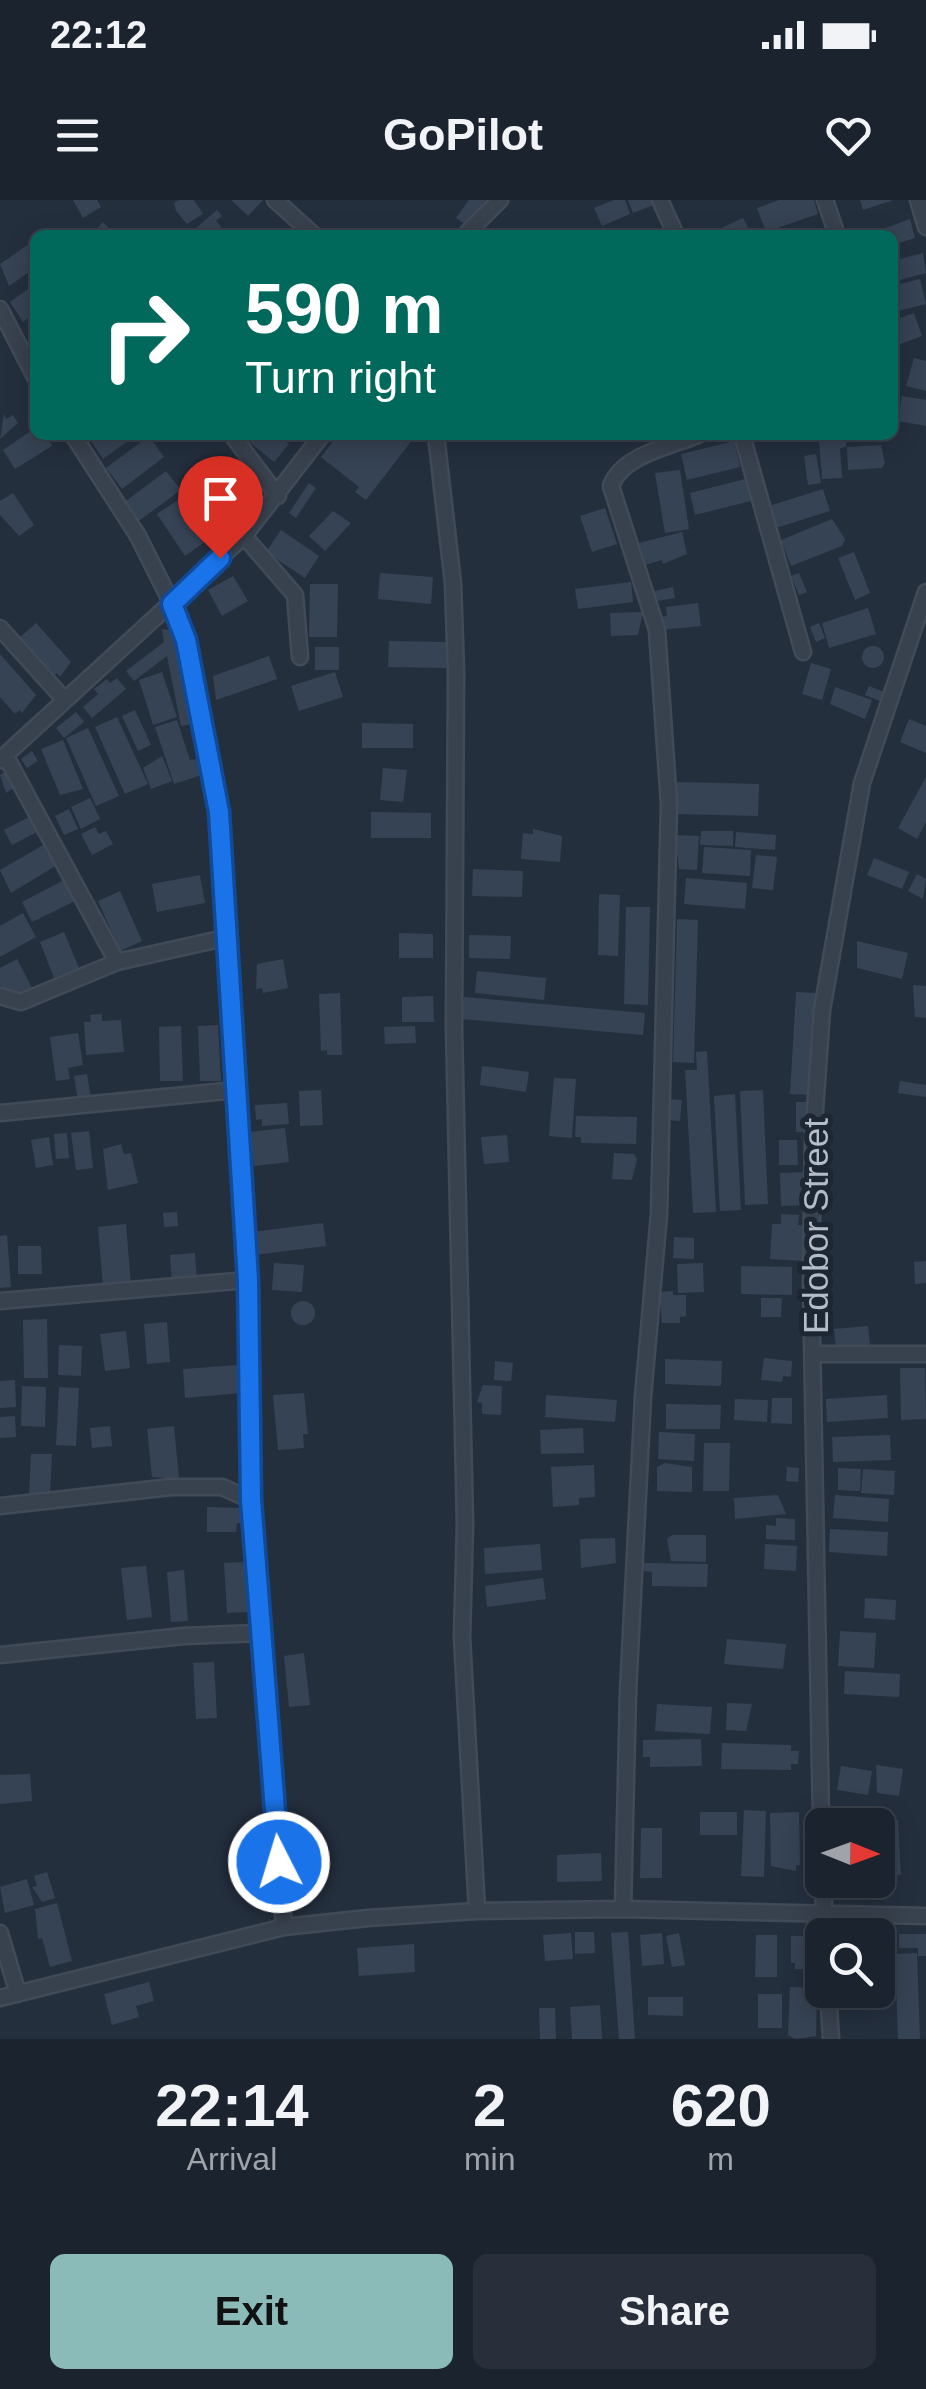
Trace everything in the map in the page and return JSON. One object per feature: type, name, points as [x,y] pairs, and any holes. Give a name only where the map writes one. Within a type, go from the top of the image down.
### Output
[{"type":"street","points":[[275,200],[308,230]]},
{"type":"street","points":[[469,230],[500,200]]},
{"type":"street","points":[[660,200],[674,230]]},
{"type":"street","points":[[825,200],[836,230]]},
{"type":"street","points":[[918,200],[926,228]]},
{"type":"street","points":[[0,309],[30,367]]},
{"type":"street","points":[[76,440],[138,536],[186,640],[219,812],[248,1280],[251,1500],[258,1633],[284,1926]]},
{"type":"street","points":[[236,440],[278,496]]},
{"type":"street","points":[[117,962],[2,758],[244,536],[318,440]]},
{"type":"street","points":[[437,440],[453,583],[456,672],[454,1028],[465,1524],[462,1637],[477,1910]]},
{"type":"street","points":[[623,1909],[628,1692],[643,1396],[659,1214],[668,804],[657,630],[611,486],[616,471],[686,440]]},
{"type":"street","points":[[743,440],[803,652]]},
{"type":"street","points":[[244,536],[295,596],[300,656]]},
{"type":"street","name":"Edobor Street","points":[[822,1808],[813,1139],[822,1010],[862,783],[926,592]]},
{"type":"street","points":[[0,628],[63,698]]},
{"type":"street","points":[[0,996],[21,1002],[117,962],[229,937]]},
{"type":"street","points":[[0,1113],[236,1090]]},
{"type":"street","points":[[0,1301],[248,1280]]},
{"type":"street","points":[[815,1354],[926,1354]]},
{"type":"street","points":[[0,1506],[171,1487],[222,1487],[251,1500]]},
{"type":"street","points":[[0,1656],[184,1636],[258,1633]]},
{"type":"street","name":"Edobor Street","points":[[824,1898],[824,1918]]},
{"type":"street","points":[[0,1998],[284,1926],[477,1910],[926,1916]]},
{"type":"street","points":[[0,1933],[18,1994]]},
{"type":"street","points":[[829,2008],[831,2039]]},
{"type":"building","points":[[73,200],[97,200],[101,207],[83,218]]},
{"type":"building","points":[[194,200],[203,214],[187,224],[176,211],[174,203]]},
{"type":"building","points":[[231,200],[263,200],[248,216]]},
{"type":"building","points":[[469,200],[486,200],[467,226],[456,218]]},
{"type":"building","points":[[625,200],[630,214],[602,226],[594,208]]},
{"type":"building","points":[[628,200],[654,200],[656,204],[633,213]]},
{"type":"building","points":[[779,200],[814,200],[818,214],[765,230],[757,208]]},
{"type":"building","points":[[860,200],[891,200],[891,201],[863,210]]},
{"type":"building","points":[[217,210],[222,216],[216,221],[224,230],[196,228]]},
{"type":"building","points":[[743,218],[749,230],[717,230]]},
{"type":"building","points":[[910,219],[915,238],[898,243],[898,230],[880,230]]},
{"type":"building","points":[[103,222],[111,230],[95,230]]},
{"type":"building","points":[[30,243],[30,271],[9,286],[0,264]]},
{"type":"building","points":[[923,253],[926,273],[898,280],[898,259]]},
{"type":"building","points":[[920,279],[926,304],[898,311],[898,284]]},
{"type":"building","points":[[30,288],[30,317],[23,322],[10,302]]},
{"type":"building","points":[[914,313],[922,336],[898,345],[898,319]]},
{"type":"building","points":[[914,358],[926,361],[926,391],[906,386]]},
{"type":"building","points":[[902,396],[926,400],[926,426],[898,421]]},
{"type":"building","points":[[4,414],[6,419],[13,415],[18,423],[0,439]]},
{"type":"building","points":[[30,431],[30,440],[50,440],[52,446],[15,469],[3,450]]},
{"type":"building","points":[[90,440],[129,440],[103,459]]},
{"type":"building","points":[[144,440],[152,440],[164,457],[122,489],[106,468]]},
{"type":"building","points":[[247,440],[284,440],[289,444],[274,462]]},
{"type":"building","points":[[334,440],[412,440],[366,500],[355,492],[359,487],[321,457]]},
{"type":"building","points":[[819,440],[846,440],[846,447],[840,448],[842,478],[822,479]]},
{"type":"building","points":[[734,441],[740,467],[687,480],[681,454]]},
{"type":"building","points":[[881,445],[885,463],[882,468],[848,470],[847,447]]},
{"type":"building","points":[[816,454],[821,483],[808,485],[804,456]]},
{"type":"building","points":[[227,457],[259,498],[244,518],[207,473]]},
{"type":"building","points":[[680,470],[689,529],[665,533],[655,473]]},
{"type":"building","points":[[166,471],[181,490],[136,523],[122,504]]},
{"type":"building","points":[[745,479],[751,501],[695,515],[690,493]]},
{"type":"building","points":[[309,483],[316,488],[296,518],[289,513]]},
{"type":"building","points":[[823,489],[830,511],[776,528],[769,506]]},
{"type":"building","points":[[13,493],[34,525],[19,536],[0,515],[0,501]]},
{"type":"building","points":[[178,500],[206,541],[185,556],[157,514]]},
{"type":"building","points":[[605,508],[617,544],[592,552],[580,516]]},
{"type":"building","points":[[333,511],[351,523],[325,551],[309,536]]},
{"type":"building","points":[[832,519],[845,539],[842,546],[791,566],[781,540]]},
{"type":"building","points":[[281,530],[319,556],[305,578],[266,552]]},
{"type":"building","points":[[682,532],[687,554],[663,564],[662,560],[645,565],[639,543]]},
{"type":"building","points":[[854,552],[870,593],[855,600],[838,558]]},
{"type":"building","points":[[380,573],[433,577],[431,604],[378,599]]},
{"type":"building","points":[[799,573],[807,592],[799,595],[791,576]]},
{"type":"building","points":[[233,576],[248,601],[222,616],[208,590]]},
{"type":"building","points":[[631,582],[633,602],[578,609],[575,589]]},
{"type":"building","points":[[310,584],[338,584],[337,637],[309,637]]},
{"type":"building","points":[[673,587],[675,598],[651,602],[650,592]]},
{"type":"building","points":[[698,603],[701,626],[661,630],[660,617],[667,616],[666,607]]},
{"type":"building","points":[[868,608],[876,634],[829,648],[822,623]]},
{"type":"building","points":[[643,612],[638,635],[611,636],[610,613]]},
{"type":"building","points":[[36,623],[71,662],[60,677],[57,673],[51,679],[17,640]]},
{"type":"building","points":[[819,623],[825,638],[816,642],[810,627]]},
{"type":"building","points":[[162,629],[175,631],[194,724],[181,726],[167,656],[134,681],[126,671],[164,642]]},
{"type":"building","points":[[389,641],[446,642],[446,668],[388,667]]},
{"type":"building","points":[[869,646],[877,646],[884,657],[877,668],[869,668],[862,661],[862,653]]},
{"type":"building","points":[[315,647],[339,647],[339,670],[315,670]]},
{"type":"building","points":[[0,654],[36,695],[22,713],[20,710],[15,714],[0,697]]},
{"type":"building","points":[[269,656],[277,679],[216,700],[213,676]]},
{"type":"building","points":[[811,663],[831,669],[822,700],[802,694]]},
{"type":"building","points":[[162,672],[177,717],[153,725],[139,680]]},
{"type":"building","points":[[335,672],[343,697],[299,711],[291,686]]},
{"type":"building","points":[[117,678],[126,689],[92,718],[83,707],[98,694],[94,689],[107,679],[110,683]]},
{"type":"building","points":[[869,686],[889,694],[885,703],[865,695]]},
{"type":"building","points":[[835,687],[872,700],[865,719],[830,704]]},
{"type":"building","points":[[135,710],[151,745],[138,751],[122,716]]},
{"type":"building","points":[[76,712],[84,722],[64,738],[56,728]]},
{"type":"building","points":[[117,717],[148,784],[125,794],[95,727]]},
{"type":"building","points":[[909,719],[926,726],[926,753],[900,742]]},
{"type":"building","points":[[177,720],[190,760],[196,759],[201,775],[174,784],[155,727]]},
{"type":"building","points":[[362,723],[413,724],[413,748],[362,748]]},
{"type":"building","points":[[88,728],[119,796],[96,806],[66,738]]},
{"type":"building","points":[[63,740],[83,789],[60,795],[41,749]]},
{"type":"building","points":[[32,751],[38,761],[27,768],[21,759]]},
{"type":"building","points":[[162,756],[172,781],[151,789],[143,768]]},
{"type":"building","points":[[383,768],[407,770],[403,802],[380,800]]},
{"type":"building","points":[[8,770],[18,785],[6,793],[0,775]]},
{"type":"building","points":[[926,777],[926,822],[917,839],[898,828]]},
{"type":"building","points":[[676,782],[759,784],[758,816],[675,814]]},
{"type":"building","points":[[90,798],[100,819],[81,829],[71,807]]},
{"type":"building","points":[[69,809],[78,829],[64,835],[55,816]]},
{"type":"building","points":[[371,812],[431,813],[431,838],[371,838]]},
{"type":"building","points":[[29,817],[37,832],[12,845],[4,830]]},
{"type":"building","points":[[95,827],[99,834],[106,831],[113,844],[92,855],[81,834]]},
{"type":"building","points":[[533,829],[562,836],[560,862],[521,859],[523,833],[533,834]]},
{"type":"building","points":[[701,831],[733,831],[733,846],[700,845]]},
{"type":"building","points":[[736,832],[776,835],[775,850],[735,847]]},
{"type":"building","points":[[675,835],[699,836],[697,870],[679,869]]},
{"type":"building","points":[[45,844],[57,865],[11,893],[0,870]]},
{"type":"building","points":[[704,847],[751,850],[750,876],[702,873]]},
{"type":"building","points":[[756,855],[777,857],[773,890],[752,888]]},
{"type":"building","points":[[874,858],[909,872],[902,889],[867,875]]},
{"type":"building","points":[[473,869],[523,871],[522,897],[472,896]]},
{"type":"building","points":[[917,874],[926,879],[923,899],[908,891]]},
{"type":"building","points":[[200,875],[205,903],[157,912],[152,884]]},
{"type":"building","points":[[686,878],[747,883],[745,909],[684,904]]},
{"type":"building","points":[[66,879],[77,900],[32,922],[22,902]]},
{"type":"building","points":[[120,891],[142,941],[120,951],[98,901]]},
{"type":"building","points":[[599,894],[620,895],[618,956],[598,955]]},
{"type":"building","points":[[626,907],[650,907],[648,1005],[624,1004]]},
{"type":"building","points":[[23,913],[36,937],[0,957],[0,926]]},
{"type":"building","points":[[677,919],[698,920],[694,1063],[673,1062]]},
{"type":"building","points":[[64,932],[79,968],[54,978],[40,942]]},
{"type":"building","points":[[399,933],[433,934],[433,958],[399,958]]},
{"type":"building","points":[[469,935],[511,936],[510,959],[469,958]]},
{"type":"building","points":[[857,941],[908,953],[902,979],[857,968]]},
{"type":"building","points":[[17,959],[32,988],[8,1001],[0,985],[0,968]]},
{"type":"building","points":[[283,959],[288,988],[263,993],[262,988],[256,989],[257,964]]},
{"type":"building","points":[[477,971],[546,978],[544,1000],[475,993]]},
{"type":"building","points":[[913,985],[926,986],[926,1018],[915,1017]]},
{"type":"building","points":[[796,992],[815,993],[809,1095],[790,1094]]},
{"type":"building","points":[[340,993],[342,1055],[327,1055],[327,1050],[321,1051],[319,994]]},
{"type":"building","points":[[433,996],[434,1022],[402,1022],[402,997]]},
{"type":"building","points":[[464,997],[645,1013],[643,1035],[462,1019]]},
{"type":"building","points":[[102,1014],[102,1021],[121,1020],[124,1052],[86,1055],[84,1022],[91,1022],[90,1015]]},
{"type":"building","points":[[218,1025],[221,1081],[200,1081],[198,1026]]},
{"type":"building","points":[[181,1026],[183,1081],[160,1081],[159,1027]]},
{"type":"building","points":[[415,1026],[416,1043],[385,1044],[384,1027]]},
{"type":"building","points":[[78,1033],[83,1065],[68,1068],[70,1079],[56,1081],[50,1037]]},
{"type":"building","points":[[707,1051],[716,1212],[693,1213],[685,1070],[697,1070],[696,1052]]},
{"type":"building","points":[[482,1066],[529,1072],[526,1092],[480,1085]]},
{"type":"building","points":[[87,1074],[91,1099],[78,1101],[74,1076]]},
{"type":"building","points":[[554,1078],[576,1079],[572,1138],[549,1136]]},
{"type":"building","points":[[900,1081],[926,1085],[926,1097],[898,1093]]},
{"type":"building","points":[[321,1090],[323,1125],[300,1126],[299,1091]]},
{"type":"building","points":[[763,1090],[768,1204],[745,1205],[740,1091]]},
{"type":"building","points":[[735,1094],[741,1210],[720,1211],[714,1096]]},
{"type":"building","points":[[668,1099],[682,1100],[680,1121],[667,1120]]},
{"type":"building","points":[[796,1102],[812,1102],[813,1132],[796,1132]]},
{"type":"building","points":[[287,1103],[289,1124],[262,1126],[262,1119],[256,1120],[255,1105]]},
{"type":"building","points":[[576,1116],[637,1117],[636,1144],[581,1143],[581,1137],[575,1137]]},
{"type":"building","points":[[285,1128],[289,1162],[254,1166],[250,1132]]},
{"type":"building","points":[[89,1131],[93,1168],[76,1170],[71,1133]]},
{"type":"building","points":[[67,1133],[69,1158],[56,1159],[54,1134]]},
{"type":"building","points":[[507,1135],[509,1162],[484,1164],[481,1137]]},
{"type":"building","points":[[49,1137],[53,1165],[36,1168],[31,1140]]},
{"type":"building","points":[[779,1140],[797,1140],[798,1165],[779,1165]]},
{"type":"building","points":[[121,1144],[124,1154],[131,1153],[138,1183],[108,1190],[103,1149]]},
{"type":"building","points":[[614,1153],[634,1154],[637,1159],[632,1180],[612,1179]]},
{"type":"building","points":[[809,1172],[810,1205],[781,1206],[780,1173]]},
{"type":"building","points":[[177,1212],[178,1226],[164,1227],[163,1213]]},
{"type":"building","points":[[781,1214],[799,1215],[798,1225],[807,1226],[805,1261],[770,1259],[772,1224],[781,1224]]},
{"type":"building","points":[[323,1223],[326,1246],[255,1255],[252,1232]]},
{"type":"building","points":[[126,1224],[131,1285],[103,1287],[98,1227]]},
{"type":"building","points":[[7,1235],[11,1287],[0,1288],[0,1236]]},
{"type":"building","points":[[674,1237],[694,1238],[694,1259],[673,1258]]},
{"type":"building","points":[[18,1246],[41,1246],[42,1274],[18,1274]]},
{"type":"building","points":[[195,1253],[197,1282],[172,1283],[170,1255]]},
{"type":"building","points":[[926,1261],[926,1283],[915,1284],[914,1262]]},
{"type":"building","points":[[274,1263],[304,1265],[302,1292],[272,1290]]},
{"type":"building","points":[[703,1263],[704,1292],[678,1293],[677,1264]]},
{"type":"building","points":[[741,1266],[792,1267],[792,1295],[741,1294]]},
{"type":"building","points":[[673,1291],[673,1295],[686,1295],[686,1316],[680,1317],[680,1323],[662,1323],[659,1292]]},
{"type":"building","points":[[761,1298],[782,1298],[781,1317],[761,1317]]},
{"type":"building","points":[[298,1301],[308,1301],[315,1313],[308,1325],[298,1325],[291,1318],[291,1308]]},
{"type":"building","points":[[47,1319],[48,1378],[24,1378],[23,1320]]},
{"type":"building","points":[[167,1322],[170,1362],[147,1364],[144,1324]]},
{"type":"building","points":[[868,1326],[870,1345],[836,1349],[834,1329]]},
{"type":"building","points":[[126,1331],[130,1368],[105,1371],[100,1334]]},
{"type":"building","points":[[59,1345],[82,1346],[81,1376],[58,1375]]},
{"type":"building","points":[[764,1358],[792,1361],[791,1377],[783,1376],[782,1382],[761,1380]]},
{"type":"building","points":[[665,1359],[722,1361],[721,1386],[665,1384]]},
{"type":"building","points":[[495,1361],[513,1363],[511,1381],[494,1380]]},
{"type":"building","points":[[237,1365],[240,1393],[185,1398],[183,1369]]},
{"type":"building","points":[[900,1368],[925,1368],[926,1419],[901,1420]]},
{"type":"building","points":[[15,1380],[16,1407],[0,1408],[0,1381]]},
{"type":"building","points":[[483,1385],[502,1386],[501,1415],[482,1414],[482,1403],[477,1402]]},
{"type":"building","points":[[22,1386],[46,1387],[45,1427],[21,1426]]},
{"type":"building","points":[[59,1387],[79,1388],[76,1446],[56,1445]]},
{"type":"building","points":[[304,1393],[308,1434],[303,1434],[304,1448],[278,1450],[273,1395]]},
{"type":"building","points":[[546,1395],[617,1400],[615,1422],[545,1417]]},
{"type":"building","points":[[887,1395],[888,1418],[827,1422],[826,1399]]},
{"type":"building","points":[[772,1398],[792,1398],[792,1424],[771,1423]]},
{"type":"building","points":[[735,1399],[768,1400],[767,1422],[734,1420]]},
{"type":"building","points":[[666,1404],[721,1405],[720,1429],[666,1429]]},
{"type":"building","points":[[15,1416],[16,1437],[0,1438],[0,1417]]},
{"type":"building","points":[[110,1426],[112,1446],[92,1448],[90,1428]]},
{"type":"building","points":[[174,1426],[179,1479],[152,1477],[147,1429]]},
{"type":"building","points":[[583,1428],[584,1453],[541,1454],[540,1430]]},
{"type":"building","points":[[659,1432],[695,1434],[694,1461],[658,1459]]},
{"type":"building","points":[[890,1435],[891,1460],[833,1462],[832,1437]]},
{"type":"building","points":[[704,1443],[730,1443],[729,1491],[703,1491]]},
{"type":"building","points":[[31,1454],[52,1454],[50,1495],[29,1494]]},
{"type":"building","points":[[665,1463],[692,1467],[692,1492],[657,1491],[657,1467]]},
{"type":"building","points":[[594,1465],[595,1497],[579,1498],[579,1505],[553,1507],[551,1467]]},
{"type":"building","points":[[787,1467],[799,1468],[798,1482],[786,1481]]},
{"type":"building","points":[[838,1468],[861,1469],[860,1491],[838,1490]]},
{"type":"building","points":[[863,1469],[895,1471],[894,1495],[861,1493]]},
{"type":"building","points":[[778,1495],[786,1514],[735,1519],[734,1498]]},
{"type":"building","points":[[835,1495],[889,1499],[888,1522],[833,1518]]},
{"type":"building","points":[[207,1507],[244,1508],[244,1523],[237,1523],[236,1532],[207,1532]]},
{"type":"building","points":[[776,1518],[795,1519],[795,1540],[766,1539],[766,1525],[776,1526]]},
{"type":"building","points":[[830,1529],[888,1532],[887,1556],[829,1552]]},
{"type":"building","points":[[672,1535],[706,1535],[706,1562],[671,1561],[667,1539]]},
{"type":"building","points":[[615,1538],[616,1563],[581,1568],[580,1539]]},
{"type":"building","points":[[540,1544],[542,1570],[485,1574],[484,1548]]},
{"type":"building","points":[[765,1544],[797,1546],[796,1571],[764,1569]]},
{"type":"building","points":[[246,1562],[249,1612],[227,1613],[224,1563]]},
{"type":"building","points":[[644,1563],[708,1564],[707,1587],[652,1586],[652,1572],[644,1571]]},
{"type":"building","points":[[146,1566],[152,1617],[127,1620],[121,1568]]},
{"type":"building","points":[[184,1570],[188,1621],[171,1622],[167,1572]]},
{"type":"building","points":[[543,1578],[546,1599],[487,1607],[485,1586]]},
{"type":"building","points":[[865,1598],[896,1600],[895,1620],[864,1618]]},
{"type":"building","points":[[840,1631],[876,1633],[874,1668],[838,1666]]},
{"type":"building","points":[[727,1639],[786,1644],[783,1669],[724,1664]]},
{"type":"building","points":[[304,1653],[310,1705],[289,1707],[284,1656]]},
{"type":"building","points":[[214,1662],[217,1718],[196,1719],[193,1663]]},
{"type":"building","points":[[845,1671],[900,1674],[899,1697],[844,1694]]},
{"type":"building","points":[[727,1703],[752,1704],[746,1731],[726,1730]]},
{"type":"building","points":[[657,1704],[712,1707],[710,1734],[655,1731]]},
{"type":"building","points":[[701,1739],[702,1766],[650,1767],[650,1757],[643,1757],[643,1740]]},
{"type":"building","points":[[722,1743],[791,1745],[791,1751],[799,1751],[798,1764],[791,1764],[791,1770],[721,1769]]},
{"type":"building","points":[[876,1765],[903,1769],[899,1796],[877,1793]]},
{"type":"building","points":[[841,1766],[872,1771],[868,1795],[837,1790]]},
{"type":"building","points":[[30,1774],[32,1801],[0,1804],[0,1775]]},
{"type":"building","points":[[744,1810],[766,1811],[764,1877],[741,1876]]},
{"type":"building","points":[[700,1812],[737,1812],[737,1835],[700,1835]]},
{"type":"building","points":[[799,1812],[800,1865],[796,1865],[796,1871],[771,1866],[770,1813]]},
{"type":"building","points":[[898,1820],[901,1874],[895,1876]]},
{"type":"building","points":[[641,1828],[662,1828],[662,1878],[640,1878]]},
{"type":"building","points":[[601,1853],[602,1881],[557,1882],[557,1855]]},
{"type":"building","points":[[47,1872],[55,1898],[42,1902],[32,1887],[37,1886],[34,1876]]},
{"type":"building","points":[[27,1879],[34,1905],[5,1913],[0,1887]]},
{"type":"building","points":[[57,1903],[72,1961],[50,1967],[42,1938],[38,1939],[35,1909]]},
{"type":"building","points":[[575,1932],[594,1932],[595,1953],[575,1954]]},
{"type":"building","points":[[628,1932],[635,2039],[619,2039],[611,1933]]},
{"type":"building","points":[[571,1933],[573,1959],[545,1961],[543,1935]]},
{"type":"building","points":[[662,1933],[664,1964],[642,1966],[640,1935]]},
{"type":"building","points":[[679,1933],[685,1965],[672,1967],[666,1936]]},
{"type":"building","points":[[899,1934],[926,1934],[926,1956],[918,1956],[918,1948],[899,1948]]},
{"type":"building","points":[[756,1935],[777,1935],[777,1977],[755,1977]]},
{"type":"building","points":[[791,1936],[805,1936],[805,1969],[795,1969],[795,1963],[791,1963]]},
{"type":"building","points":[[414,1944],[415,1972],[359,1976],[357,1948]]},
{"type":"building","points":[[917,1953],[920,2039],[898,2039],[895,1954]]},
{"type":"building","points":[[149,1982],[154,2001],[136,2006],[139,2017],[112,2025],[104,1994]]},
{"type":"building","points":[[790,1987],[805,1988],[805,2008],[817,2008],[816,2036],[795,2039],[788,2035]]},
{"type":"building","points":[[758,1994],[782,1994],[782,2028],[758,2028]]},
{"type":"building","points":[[648,1997],[683,1997],[683,2016],[648,2015]]},
{"type":"building","points":[[600,2005],[602,2039],[572,2039],[570,2007]]},
{"type":"building","points":[[539,2008],[555,2008],[556,2039],[540,2039]]},
{"type":"route","points":[[220,558],[172,604],[186,640],[219,812],[248,1280],[251,1500],[258,1633],[279,1862]]}]
